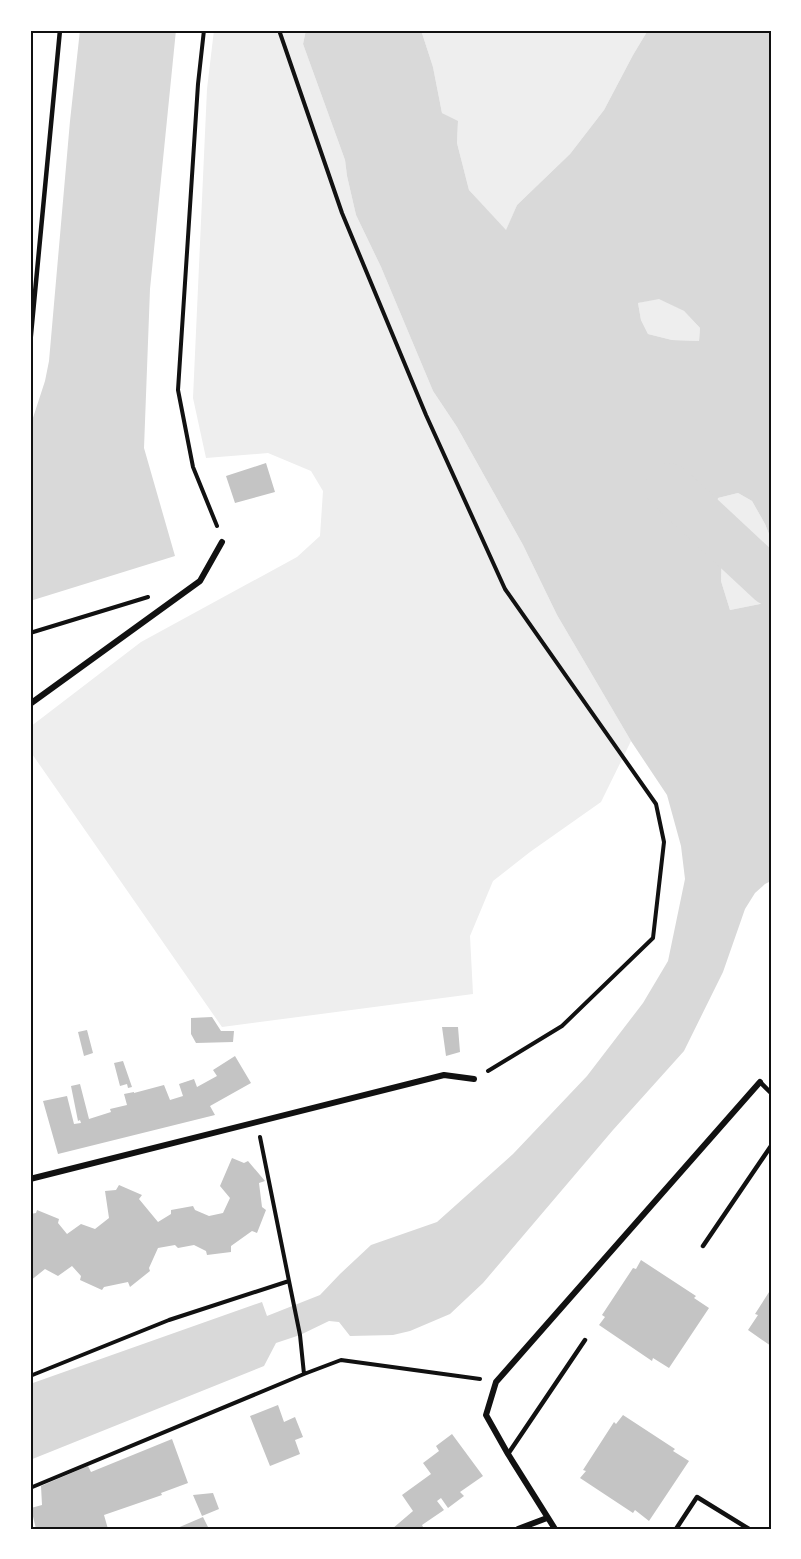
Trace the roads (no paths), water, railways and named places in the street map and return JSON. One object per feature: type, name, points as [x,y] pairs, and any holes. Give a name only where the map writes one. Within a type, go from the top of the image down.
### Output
[{"type":"street","points":[[30,704],[200,581],[222,542]]},
{"type":"street","points":[[30,1179],[444,1074],[474,1079]]},
{"type":"street","points":[[555,1529],[486,1415],[496,1382],[760,1082]]},
{"type":"street","points":[[518,1529],[547,1518]]},
{"type":"lane","points":[[30,345],[60,30]]},
{"type":"lane","points":[[760,1082],[771,1093]]},
{"type":"lane","points":[[703,1246],[771,1146]]},
{"type":"lane","points":[[508,1454],[585,1340]]},
{"type":"lane","points":[[676,1529],[697,1497],[749,1529]]},
{"type":"waterway","points":[[669,487],[771,582]]}]
